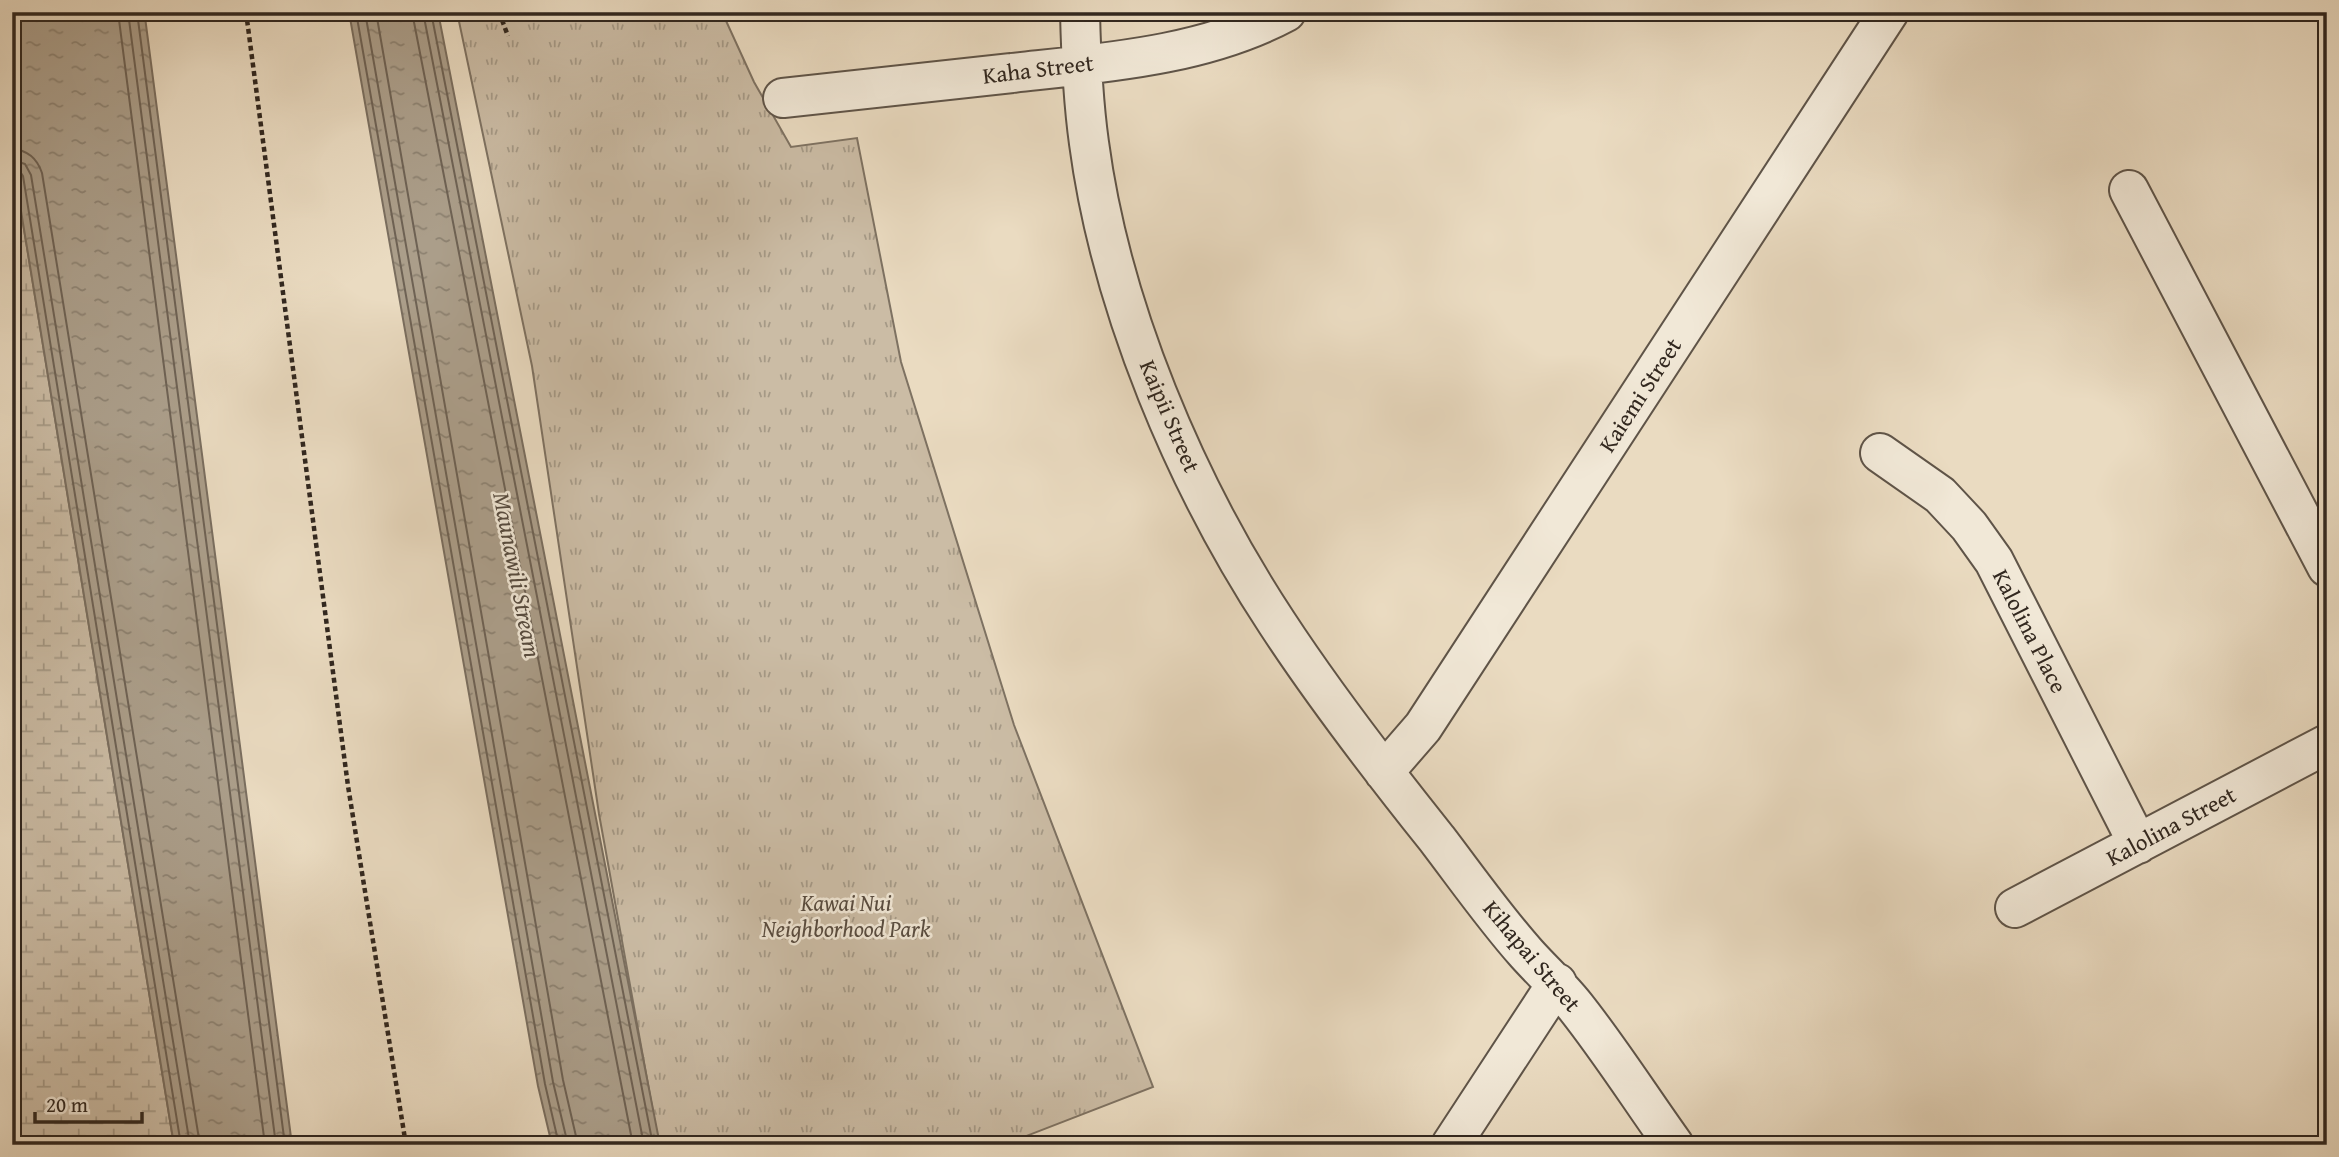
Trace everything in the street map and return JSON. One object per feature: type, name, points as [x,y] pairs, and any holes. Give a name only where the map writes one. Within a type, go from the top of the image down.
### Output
[{"type":"street","name":"Kaipii Street","points":[[1080,12],[1089,144],[1109,249],[1136,333],[1173,430],[1216,520],[1275,621],[1384,772]]},
{"type":"street","name":"Kaha Street","points":[[783,98],[1082,65],[1184,48],[1255,29],[1286,12]]},
{"type":"street","name":"Kaiemi Street","points":[[1384,772],[1423,727],[1889,12]]},
{"type":"street","points":[[2129,190],[2327,567]]},
{"type":"street","name":"Kalolina Place","points":[[1880,453],[1940,495],[1969,526],[1994,561],[2138,844]]},
{"type":"street","name":"Kalolina Street","points":[[2015,908],[2327,744]]},
{"type":"street","name":"Kihapai Street","points":[[1384,772],[1527,954],[1577,1008],[1674,1145]]},
{"type":"street","points":[[1451,1145],[1556,983]]},
{"type":"path","points":[[246,12],[348,786],[406,1145]]},
{"type":"path","points":[[499,12],[508,36]]},
{"type":"green space","name":"Kawai Nui Neighborhood Park","points":[[457,12],[722,12],[754,82],[791,147],[857,138],[901,362],[1014,725],[1153,1087],[1003,1145],[659,1145],[599,814],[532,366]]},
{"type":"green space","points":[[12,156],[174,1145],[12,1145]]},
{"type":"water","points":[[12,12],[143,12],[145,17],[292,1145],[174,1145],[12,156]]},
{"type":"water","name":"Maunawili Stream","points":[[349,12],[438,12],[660,1145],[552,1145],[538,1086]]}]
